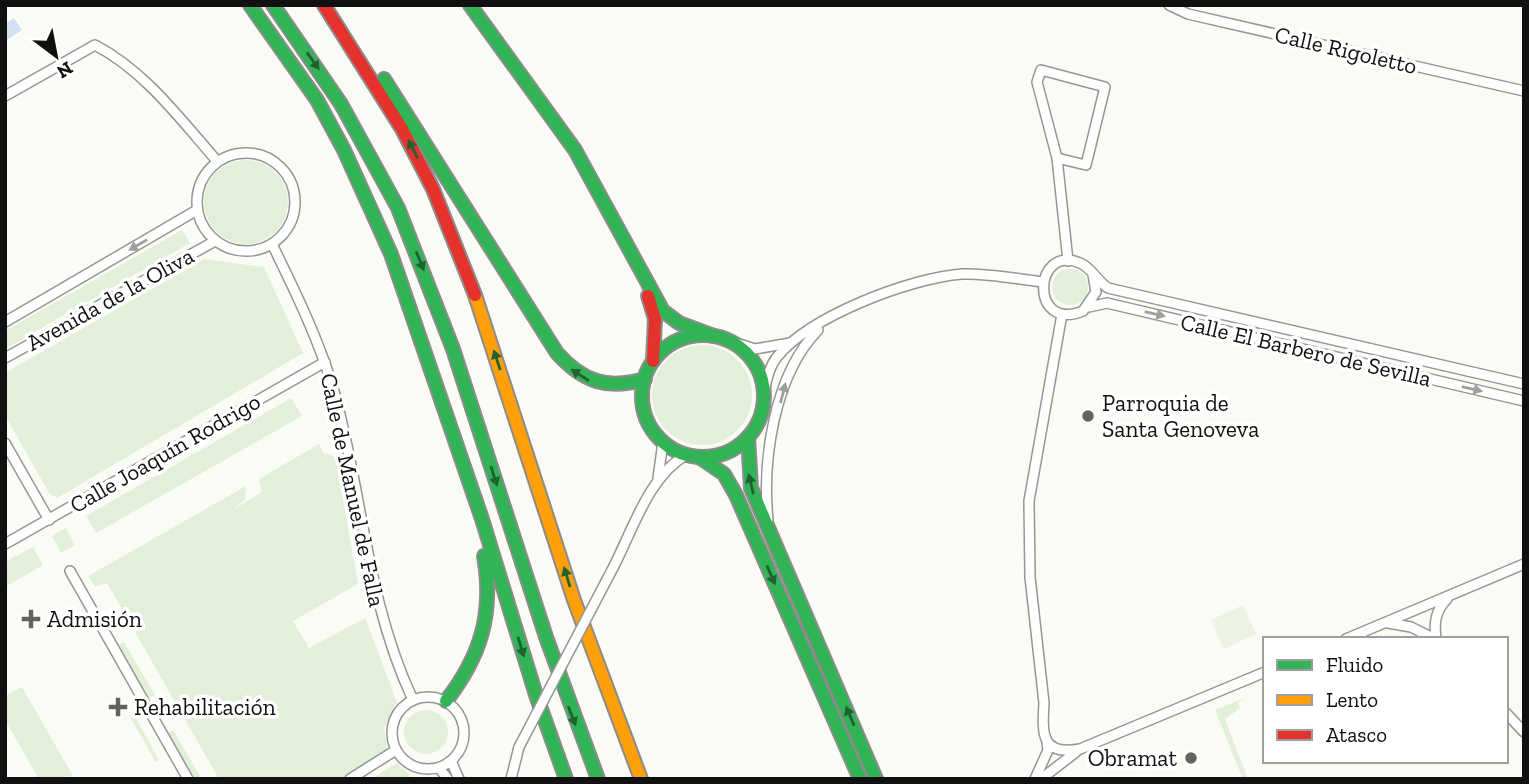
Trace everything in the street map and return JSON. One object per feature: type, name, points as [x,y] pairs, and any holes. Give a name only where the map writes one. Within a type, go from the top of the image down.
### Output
[{"type":"main road","points":[[250,5],[321,109],[379,220],[448,419],[531,681],[566,779]]},
{"type":"main road","points":[[274,5],[331,86],[397,207],[446,330],[538,621],[598,779]]},
{"type":"main road","points":[[324,5],[402,129],[433,189],[481,310],[574,600],[641,779]]},
{"type":"main road","points":[[333,5],[407,113],[557,353],[573,372],[600,385],[622,385],[645,379]]},
{"type":"main road","points":[[470,5],[575,150],[609,208],[663,312],[679,323],[733,342],[749,355],[760,372],[764,408],[748,438],[726,452],[692,456]]},
{"type":"main road","points":[[642,276],[655,318],[653,361],[645,379],[642,396],[645,413],[663,442],[724,474],[736,495],[860,779]]},
{"type":"main road","points":[[653,361],[680,340],[714,336]]},
{"type":"main road","points":[[446,701],[467,676],[478,653],[489,608],[488,577],[448,419]]},
{"type":"main road","points":[[748,438],[751,488],[876,779]]},
{"type":"street","name":"Calle Rigoletto","points":[[1169,5],[1188,14],[1524,91]]},
{"type":"street","points":[[5,96],[95,45],[112,54],[158,94],[218,161],[232,154],[263,155],[287,174],[293,189],[293,212],[284,233],[258,250],[243,251],[215,241],[206,232],[197,210]]},
{"type":"street","points":[[1057,158],[1086,164],[1105,87],[1041,70],[1037,82],[1057,158],[1068,261]]},
{"type":"street","name":"Avenida de la Oliva","points":[[5,322],[197,210],[200,183],[218,161]]},
{"type":"street","name":"Avenida de la Oliva","points":[[5,358],[215,241]]},
{"type":"street","name":"Calle de Manuel de Falla","points":[[272,243],[325,362],[350,459],[377,604],[413,700]]},
{"type":"street","points":[[1068,261],[1083,264],[1093,275],[1096,292],[1089,307],[1076,314],[1062,314],[1048,305],[1043,282],[1052,267],[1068,261]]},
{"type":"street","points":[[733,342],[755,349],[769,349],[792,342],[829,319],[883,292],[922,279],[965,274],[1043,282]]},
{"type":"street","name":"Calle El Barbero de Sevilla","points":[[1093,275],[1108,288],[1524,384]]},
{"type":"street","name":"Calle El Barbero de Sevilla","points":[[1089,307],[1107,303],[1524,401]]},
{"type":"street","points":[[1035,779],[1048,750],[1048,743],[1041,730],[1044,703],[1027,536],[1029,500],[1062,314]]},
{"type":"street","points":[[769,532],[766,466],[789,369],[803,346],[829,319]]},
{"type":"street","points":[[764,392],[769,371],[792,342]]},
{"type":"street","name":"Calle Joaquín Rodrigo","points":[[5,544],[325,362]]},
{"type":"street","points":[[657,483],[663,442]]},
{"type":"street","points":[[5,443],[49,520]]},
{"type":"street","points":[[511,779],[519,747],[657,483],[675,462],[692,456]]},
{"type":"street","points":[[1351,637],[1524,564]]},
{"type":"street","points":[[68,572],[186,779]]},
{"type":"street","points":[[1435,637],[1434,622],[1439,606],[1452,595]]},
{"type":"street","points":[[1387,622],[1411,627],[1431,637]]},
{"type":"street","points":[[1048,743],[1067,751],[1080,749],[1263,674]]},
{"type":"street","points":[[424,697],[446,701],[461,719],[463,742],[451,761],[439,768],[418,768],[398,753],[392,729],[396,717],[413,700],[424,697]]},
{"type":"street","points":[[1508,715],[1524,732]]},
{"type":"street","points":[[1041,779],[1080,749]]},
{"type":"street","points":[[350,779],[398,753]]},
{"type":"street","points":[[357,779],[398,753]]},
{"type":"street","points":[[451,761],[459,779]]},
{"type":"street","points":[[439,768],[447,779]]},
{"type":"green space","points":[[246,160],[262,163],[276,172],[285,186],[288,202],[285,218],[276,232],[262,241],[246,244],[230,241],[216,232],[207,218],[204,202],[207,186],[216,172],[230,163]]},
{"type":"green space","points":[[182,230],[190,243],[5,349],[5,331]]},
{"type":"green space","points":[[204,259],[264,267],[303,353],[57,498],[49,493],[5,415],[5,373]]},
{"type":"green space","points":[[1070,269],[1083,274],[1088,287],[1083,300],[1070,305],[1057,300],[1052,287],[1057,274]]},
{"type":"green space","points":[[702,345],[721,348],[738,359],[749,376],[752,395],[749,414],[738,431],[721,442],[702,445],[683,442],[666,431],[655,414],[652,395],[655,376],[666,359],[683,348]]},
{"type":"green space","points":[[291,398],[302,416],[96,533],[86,516]]},
{"type":"green space","points":[[319,444],[325,455],[328,453],[336,459],[358,584],[293,621],[309,648],[365,618],[397,702],[384,728],[388,752],[340,779],[219,779],[107,583],[95,587],[88,576],[246,486],[245,500],[231,511],[262,492],[259,479]]},
{"type":"green space","points":[[66,528],[75,545],[61,553],[52,536]]},
{"type":"green space","points":[[33,547],[43,565],[5,587],[5,562]]},
{"type":"green space","points":[[1243,605],[1256,634],[1224,649],[1211,620]]},
{"type":"green space","points":[[124,642],[155,695],[149,698],[118,645]]},
{"type":"green space","points":[[22,687],[73,776],[39,779],[5,720],[5,696]]},
{"type":"green space","points":[[1249,696],[1238,702],[1240,708],[1225,719],[1248,779],[1243,779],[1215,710]]},
{"type":"green space","points":[[426,710],[441,717],[448,732],[441,747],[426,754],[411,747],[404,732],[411,717]]},
{"type":"green space","points":[[133,713],[159,760],[156,762],[129,715]]},
{"type":"green space","points":[[173,730],[200,776],[195,779],[168,733]]},
{"type":"green space","points":[[397,763],[410,775],[409,779],[371,779]]},
{"type":"water","points":[[14,18],[22,30],[5,41],[5,24]]},
{"type":"traffic: fast","points":[[250,5],[317,100],[344,150],[391,254],[482,519],[536,695],[566,779]]},
{"type":"traffic: fast","points":[[273,5],[341,104],[398,208],[453,349],[546,637],[598,779]]},
{"type":"traffic: fast","points":[[470,5],[575,150],[663,311],[679,323],[714,336]]},
{"type":"traffic: fast","points":[[384,79],[557,353],[576,371],[596,381],[619,384],[645,379]]},
{"type":"traffic: fast","points":[[703,335],[726,340],[746,353],[759,373],[764,396],[759,419],[746,439],[726,452],[703,457],[680,452],[660,439],[647,419],[642,396],[647,373],[660,353],[680,340],[703,335]]},
{"type":"traffic: fast","points":[[748,437],[751,488],[876,779]]},
{"type":"traffic: fast","points":[[699,457],[724,474],[736,495],[860,779]]},
{"type":"traffic: fast","points":[[446,701],[468,667],[482,633],[487,596],[484,556]]},
{"type":"traffic: slow","points":[[475,295],[574,600],[641,779]]},
{"type":"traffic: jam","points":[[324,5],[402,129],[433,189],[475,295]]},
{"type":"traffic: jam","points":[[648,296],[655,319],[653,361]]},
{"type":"place","name":"Parroquia de Santa Genoveva","points":[[1088,416]]},
{"type":"place","name":"Admisión","points":[[31,619]]},
{"type":"place","name":"Rehabilitación","points":[[118,707]]},
{"type":"place","name":"Obramat","points":[[1191,758]]}]
